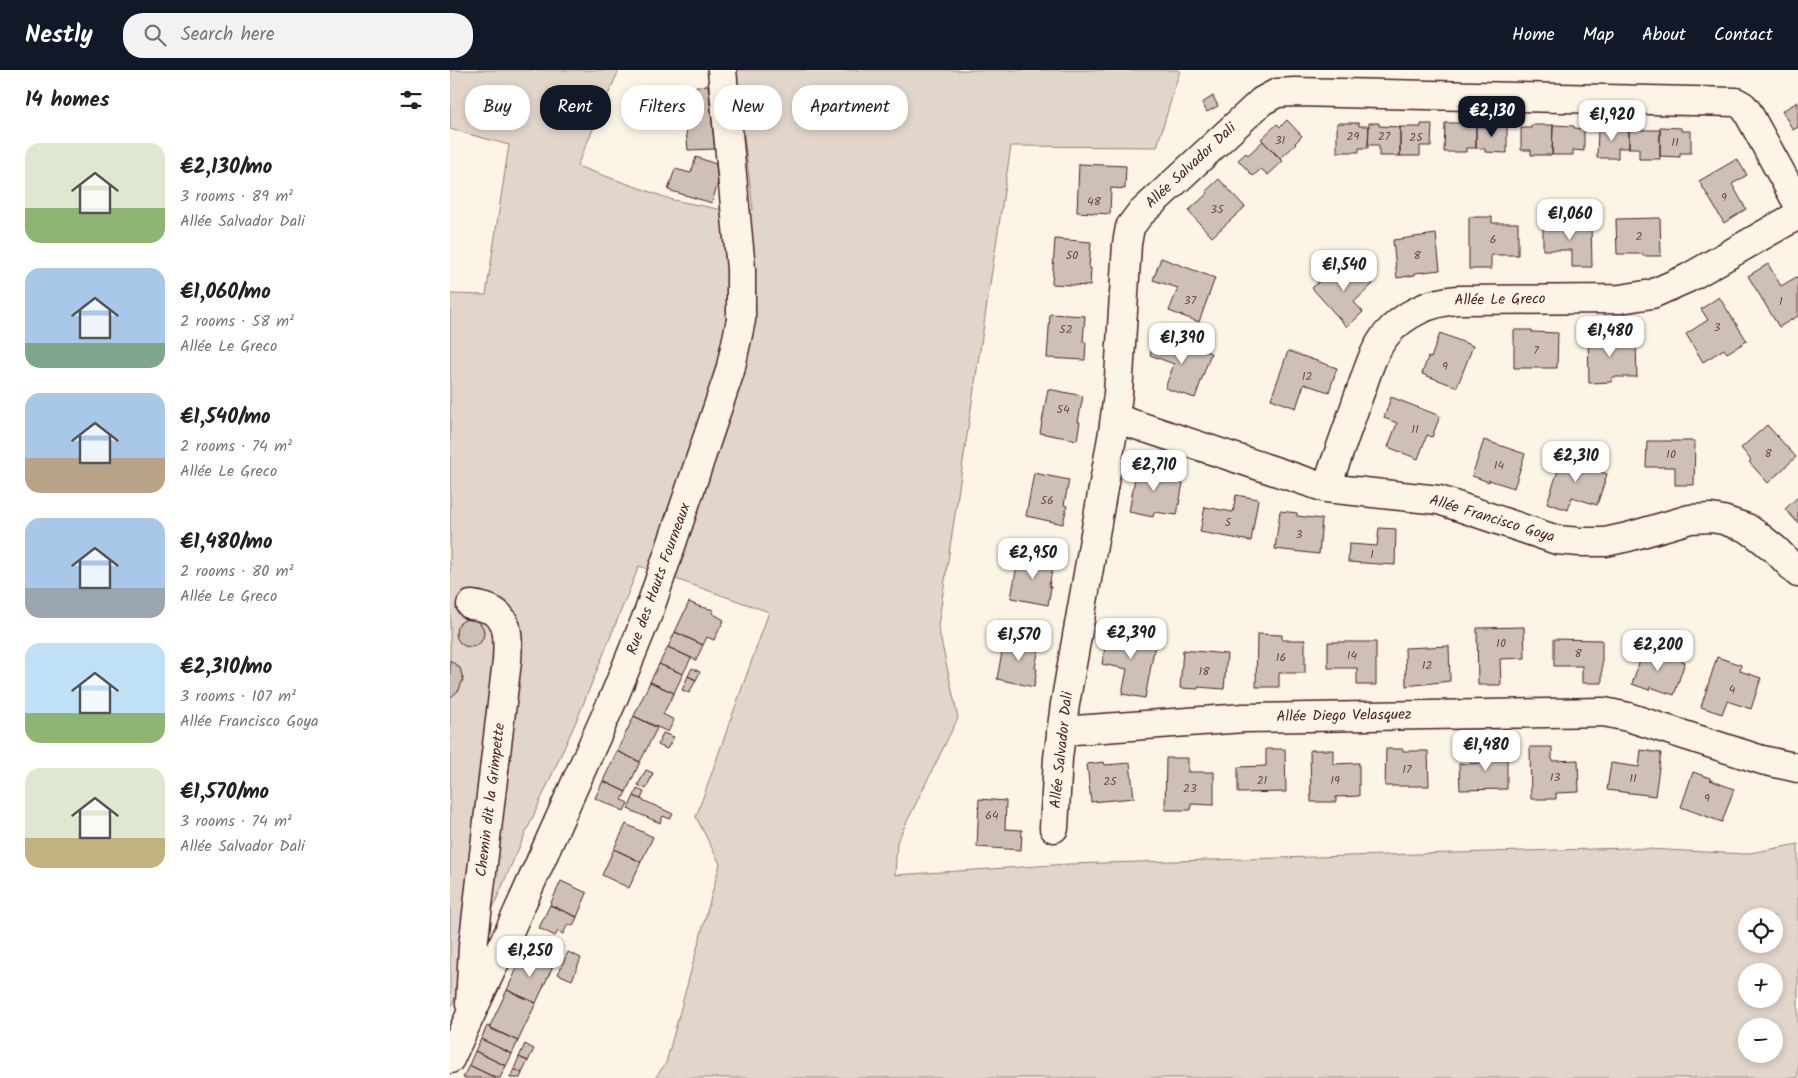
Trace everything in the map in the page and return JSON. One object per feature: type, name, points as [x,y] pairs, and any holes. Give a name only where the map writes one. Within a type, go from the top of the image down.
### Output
[{"type":"street","name":"Rue des Hauts Fourneaux","points":[[450,1059],[614,697],[649,610],[730,371],[740,320],[741,269],[722,70]]},
{"type":"street","name":"Allée Salvador Dali","points":[[1054,828],[1061,731],[1115,418],[1126,244],[1130,227],[1138,215],[1262,101],[1277,93],[1296,92],[1727,100],[1736,102],[1747,111],[1798,204]]},
{"type":"street","name":"Allée Le Greco","points":[[1326,488],[1379,345],[1394,327],[1416,312],[1437,303],[1457,300],[1620,299],[1643,297],[1688,278],[1798,215]]},
{"type":"street","name":"Allée Francisco Goya","points":[[1115,418],[1326,488],[1439,500],[1544,536],[1580,542],[1605,542],[1690,519],[1723,520],[1747,528],[1767,542],[1798,573]]},
{"type":"street","name":"Chemin dit la Grimpette","points":[[469,1018],[473,947],[507,661],[508,636],[504,620],[498,613],[490,608],[471,605]]},
{"type":"street","name":"Allée Diego Velasquez","points":[[1061,731],[1244,718],[1604,712],[1628,717],[1762,760],[1798,768]]},
{"type":"shaded area","points":[[450,70],[619,70],[611,88],[611,85],[540,85],[540,130],[593,130],[577,166],[673,200],[718,209],[753,210],[743,130],[782,130],[782,85],[738,85],[736,70],[1180,70],[1157,147],[1011,146],[938,626],[958,718],[897,842],[895,875],[1069,864],[1628,848],[1745,854],[1798,844],[1798,1078],[655,1078],[666,1063],[720,864],[696,817],[769,612],[639,566],[578,717],[509,870],[450,1010],[450,294],[486,295],[509,145],[450,129]]},
{"type":"building","points":[[704,85],[708,85],[715,149],[688,150],[686,130],[704,130]]},
{"type":"building","points":[[1213,96],[1218,106],[1207,112],[1202,103]]},
{"type":"building","points":[[1798,102],[1798,127],[1793,130],[1782,111]]},
{"type":"building","points":[[1287,120],[1302,136],[1280,159],[1261,139],[1277,124],[1280,127]]},
{"type":"building","points":[[1337,123],[1359,123],[1359,126],[1369,126],[1368,148],[1359,148],[1359,152],[1337,152]]},
{"type":"building","points":[[1369,123],[1379,123],[1379,126],[1400,127],[1400,156],[1379,156],[1379,145],[1368,145]]},
{"type":"building","points":[[1445,123],[1466,123],[1466,126],[1476,126],[1476,148],[1466,148],[1466,152],[1444,152]]},
{"type":"building","points":[[1486,123],[1507,124],[1507,153],[1485,152],[1485,149],[1476,148],[1476,126],[1486,127]]},
{"type":"building","points":[[1421,124],[1432,124],[1431,146],[1420,146],[1420,156],[1400,156],[1400,127],[1421,127]]},
{"type":"building","points":[[1531,125],[1553,125],[1552,155],[1531,155],[1531,150],[1521,150],[1521,128],[1531,128]]},
{"type":"building","points":[[1553,125],[1574,126],[1574,128],[1584,129],[1584,151],[1573,150],[1573,155],[1552,155]]},
{"type":"building","points":[[1619,126],[1629,127],[1629,148],[1618,148],[1618,158],[1597,158],[1598,129],[1619,129]]},
{"type":"building","points":[[1629,127],[1640,127],[1640,130],[1660,130],[1660,159],[1639,159],[1639,148],[1629,148]]},
{"type":"building","points":[[1660,127],[1681,128],[1681,131],[1691,131],[1691,153],[1680,153],[1680,157],[1660,156]]},
{"type":"building","points":[[1263,141],[1283,161],[1268,175],[1261,169],[1253,176],[1238,160],[1246,153],[1248,155]]},
{"type":"building","points":[[696,157],[716,164],[718,182],[712,203],[668,190],[675,169],[691,173]]},
{"type":"building","points":[[1737,159],[1747,175],[1732,184],[1746,209],[1724,223],[1699,181]]},
{"type":"building","points":[[1079,164],[1126,166],[1125,189],[1111,188],[1110,214],[1077,212]]},
{"type":"building","points":[[1219,179],[1245,207],[1212,237],[1188,211],[1208,193],[1206,191]]},
{"type":"building","points":[[1469,217],[1492,217],[1492,223],[1518,223],[1518,255],[1491,255],[1491,269],[1469,269]]},
{"type":"building","points":[[1660,218],[1661,256],[1617,254],[1616,219]]},
{"type":"building","points":[[1591,223],[1592,267],[1572,267],[1572,250],[1543,250],[1543,224]]},
{"type":"building","points":[[1436,234],[1440,270],[1415,273],[1415,275],[1397,278],[1393,240]]},
{"type":"building","points":[[1055,239],[1091,242],[1090,286],[1052,284]]},
{"type":"building","points":[[1161,258],[1215,278],[1199,322],[1169,311],[1178,288],[1153,280]]},
{"type":"building","points":[[1351,260],[1373,284],[1354,302],[1363,312],[1347,327],[1312,288],[1329,273],[1332,277]]},
{"type":"building","points":[[1768,264],[1781,286],[1798,276],[1798,316],[1779,327],[1748,276]]},
{"type":"building","points":[[1719,297],[1747,341],[1727,353],[1724,349],[1703,362],[1686,334],[1708,320],[1701,309]]},
{"type":"building","points":[[1050,314],[1085,316],[1083,342],[1086,342],[1085,360],[1047,358]]},
{"type":"building","points":[[1514,330],[1558,333],[1557,368],[1514,368]]},
{"type":"building","points":[[1588,331],[1610,331],[1610,344],[1636,344],[1637,377],[1612,377],[1612,382],[1589,383]]},
{"type":"building","points":[[1440,333],[1473,346],[1457,387],[1422,374],[1428,357],[1431,358]]},
{"type":"building","points":[[1157,335],[1211,353],[1195,398],[1165,388],[1174,364],[1150,355]]},
{"type":"building","points":[[1288,351],[1337,368],[1329,392],[1304,384],[1296,408],[1271,399]]},
{"type":"building","points":[[1048,389],[1083,396],[1077,440],[1040,433]]},
{"type":"building","points":[[1391,397],[1440,416],[1432,437],[1427,435],[1418,459],[1388,447],[1397,423],[1384,418]]},
{"type":"building","points":[[1767,425],[1796,457],[1768,483],[1749,462],[1751,460],[1741,448]]},
{"type":"building","points":[[1484,440],[1525,454],[1514,488],[1472,476]]},
{"type":"building","points":[[1647,441],[1695,441],[1694,485],[1675,485],[1675,467],[1646,467]]},
{"type":"building","points":[[1564,453],[1587,462],[1586,467],[1607,474],[1597,505],[1572,497],[1568,510],[1547,503]]},
{"type":"building","points":[[1138,461],[1160,465],[1157,479],[1183,483],[1177,515],[1154,512],[1153,517],[1129,512]]},
{"type":"building","points":[[1034,473],[1069,480],[1064,505],[1067,506],[1063,524],[1026,516]]},
{"type":"building","points":[[1236,495],[1258,499],[1251,541],[1200,532],[1205,507],[1233,512]]},
{"type":"building","points":[[1798,497],[1798,523],[1785,509]]},
{"type":"building","points":[[1280,511],[1297,513],[1297,516],[1322,519],[1319,554],[1275,549]]},
{"type":"building","points":[[1379,528],[1396,529],[1395,565],[1348,562],[1349,544],[1377,546]]},
{"type":"building","points":[[1019,555],[1054,561],[1049,586],[1051,587],[1048,605],[1011,598]]},
{"type":"building","points":[[689,602],[714,610],[712,613],[724,620],[714,640],[707,637],[703,645],[675,632]]},
{"type":"building","points":[[470,619],[480,623],[484,633],[480,643],[470,647],[460,643],[456,633],[460,623]]},
{"type":"building","points":[[1524,627],[1525,658],[1500,659],[1501,685],[1478,685],[1477,628]]},
{"type":"building","points":[[1108,630],[1156,639],[1145,698],[1122,694],[1127,669],[1102,664]]},
{"type":"building","points":[[675,632],[703,645],[696,660],[668,647]]},
{"type":"building","points":[[1257,634],[1282,635],[1282,640],[1305,640],[1305,673],[1279,673],[1279,687],[1256,687]]},
{"type":"building","points":[[1005,636],[1040,643],[1035,668],[1037,669],[1034,687],[997,679]]},
{"type":"building","points":[[1554,639],[1602,640],[1602,683],[1582,683],[1582,666],[1554,666]]},
{"type":"building","points":[[1328,642],[1376,642],[1376,685],[1357,685],[1357,668],[1328,668]]},
{"type":"building","points":[[1449,646],[1450,681],[1406,686],[1405,648]]},
{"type":"building","points":[[668,647],[691,658],[683,674],[659,664]]},
{"type":"building","points":[[1644,648],[1685,662],[1674,695],[1650,687],[1649,690],[1632,684]]},
{"type":"building","points":[[1183,650],[1227,654],[1224,689],[1180,688]]},
{"type":"building","points":[[1717,657],[1741,665],[1740,671],[1761,678],[1751,709],[1727,701],[1722,714],[1701,707]]},
{"type":"building","points":[[450,660],[460,668],[463,679],[459,690],[450,698]]},
{"type":"building","points":[[659,664],[683,674],[674,693],[650,682]]},
{"type":"building","points":[[692,668],[700,672],[696,680],[688,676]]},
{"type":"building","points":[[688,676],[696,680],[689,693],[682,690]]},
{"type":"building","points":[[650,682],[674,693],[663,714],[674,720],[668,732],[634,716]]},
{"type":"building","points":[[634,716],[657,728],[640,762],[617,751]]},
{"type":"building","points":[[663,733],[674,737],[667,749],[658,745]]},
{"type":"building","points":[[1507,745],[1507,789],[1460,790],[1459,764],[1487,763],[1487,746]]},
{"type":"building","points":[[1530,747],[1552,747],[1552,761],[1578,760],[1579,792],[1556,793],[1556,799],[1531,799]]},
{"type":"building","points":[[1266,749],[1285,749],[1286,792],[1238,793],[1238,767],[1266,766]]},
{"type":"building","points":[[1386,749],[1428,751],[1429,786],[1385,786]]},
{"type":"building","points":[[1310,750],[1333,750],[1333,764],[1359,763],[1359,796],[1336,797],[1336,802],[1311,802]]},
{"type":"building","points":[[1641,750],[1661,753],[1655,796],[1607,790],[1611,763],[1639,767]]},
{"type":"building","points":[[617,751],[640,762],[626,792],[603,781]]},
{"type":"building","points":[[1166,758],[1188,758],[1188,772],[1214,772],[1214,805],[1191,804],[1191,810],[1165,810]]},
{"type":"building","points":[[1104,762],[1105,765],[1130,763],[1134,798],[1091,802],[1087,764]]},
{"type":"building","points":[[646,770],[653,773],[646,789],[638,785]]},
{"type":"building","points":[[1693,772],[1734,789],[1722,822],[1681,807]]},
{"type":"building","points":[[603,781],[626,792],[622,800],[628,803],[624,811],[595,798]]},
{"type":"building","points":[[637,789],[644,792],[641,799],[634,796]]},
{"type":"building","points":[[634,796],[673,814],[670,819],[663,816],[660,823],[628,809]]},
{"type":"building","points":[[979,799],[1006,801],[1005,829],[1022,830],[1021,850],[977,847]]},
{"type":"building","points":[[626,824],[653,837],[641,862],[614,849]]},
{"type":"building","points":[[614,849],[641,862],[629,888],[602,875]]},
{"type":"building","points":[[561,881],[587,893],[577,917],[550,905]]},
{"type":"building","points":[[550,905],[577,917],[573,926],[568,924],[563,934],[558,931],[555,936],[539,928]]},
{"type":"building","points":[[568,952],[581,958],[572,980],[558,974]]},
{"type":"building","points":[[524,953],[553,966],[536,1003],[507,990]]},
{"type":"building","points":[[507,990],[536,1003],[518,1041],[489,1028]]},
{"type":"building","points":[[487,1026],[518,1041],[512,1054],[481,1039]]},
{"type":"building","points":[[481,1039],[512,1054],[506,1066],[475,1051]]},
{"type":"building","points":[[525,1044],[534,1049],[528,1061],[519,1057]]},
{"type":"building","points":[[475,1051],[506,1066],[500,1078],[496,1078],[469,1065]]},
{"type":"building","points":[[519,1057],[528,1061],[522,1073],[514,1069]]},
{"type":"building","points":[[469,1065],[496,1078],[463,1078]]},
{"type":"building","points":[[514,1069],[522,1073],[520,1078],[510,1078]]}]
